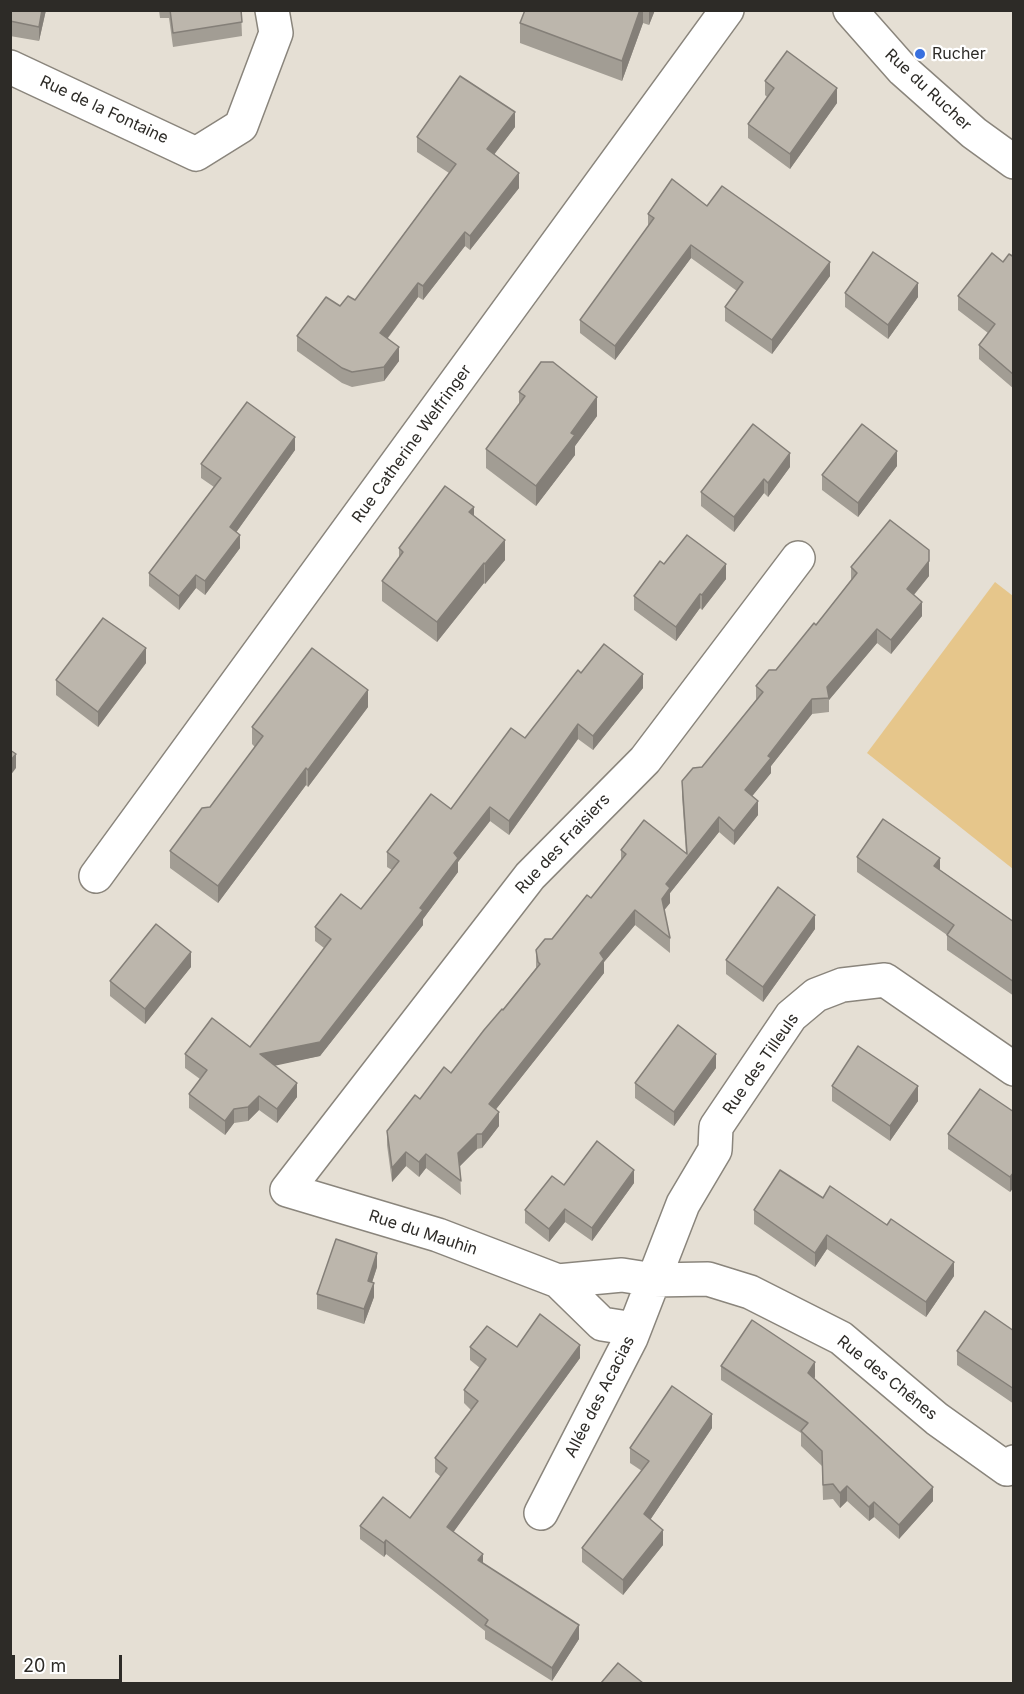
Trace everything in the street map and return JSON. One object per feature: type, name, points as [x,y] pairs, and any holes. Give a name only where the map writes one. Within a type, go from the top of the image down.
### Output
[{"type":"street","name":"Rue de la Fontaine","points":[[10,67],[196,154],[241,126],[276,33],[272,10]]},
{"type":"street","name":"Rue Catherine Welfringer","points":[[96,876],[727,10]]},
{"type":"street","name":"Rue du Rucher","points":[[850,10],[903,70],[974,133],[1014,162]]},
{"type":"street","name":"Rue des Fraisiers","points":[[287,1190],[530,876],[645,760],[798,558]]},
{"type":"street","name":"Rue des Tilleuls","points":[[654,1280],[683,1204],[715,1150],[716,1127],[791,1016],[816,995],[842,985],[885,980],[1014,1069]]},
{"type":"street","name":"Rue du Mauhin","points":[[287,1190],[438,1235],[558,1281],[602,1324],[634,1329]]},
{"type":"street","name":"Rue du Mauhin","points":[[558,1281],[622,1275],[654,1280]]},
{"type":"street","name":"Rue des Chênes","points":[[654,1280],[708,1279],[750,1293],[841,1338],[937,1419],[1010,1465]]},
{"type":"street","name":"Allée des Acacias","points":[[541,1513],[631,1338],[654,1280]]},
{"type":"shaded area","points":[[995,582],[1013,596],[1013,869],[867,753]]},
{"type":"building","points":[[10,10],[42,10],[39,27],[10,21]]},
{"type":"building","points":[[170,10],[241,10],[242,22],[173,33]]},
{"type":"building","points":[[525,10],[640,10],[622,61],[520,23]]},
{"type":"building","points":[[787,51],[837,88],[790,154],[748,124],[774,88],[765,81]]},
{"type":"building","points":[[460,76],[515,112],[487,149],[519,173],[470,236],[465,232],[423,286],[418,283],[380,333],[399,347],[384,367],[352,372],[342,368],[297,336],[326,297],[340,306],[348,296],[355,300],[456,164],[417,137]]},
{"type":"building","points":[[672,179],[707,206],[722,186],[830,262],[772,340],[725,307],[743,282],[691,245],[615,346],[580,320],[654,218],[648,214]]},
{"type":"building","points":[[873,252],[918,283],[888,325],[845,293]]},
{"type":"building","points":[[992,253],[1003,262],[1009,254],[1014,257],[1014,375],[979,345],[995,324],[958,296]]},
{"type":"building","points":[[541,362],[553,362],[597,397],[571,433],[575,435],[536,486],[486,449],[525,396],[519,392]]},
{"type":"building","points":[[247,402],[295,437],[230,527],[240,535],[205,581],[196,575],[179,596],[149,573],[221,478],[201,464]]},
{"type":"building","points":[[753,424],[790,453],[768,483],[764,479],[734,517],[701,492]]},
{"type":"building","points":[[862,424],[897,451],[858,503],[822,475]]},
{"type":"building","points":[[445,486],[474,507],[469,512],[505,540],[437,622],[382,581],[403,552],[399,548]]},
{"type":"building","points":[[890,520],[929,550],[929,561],[907,589],[922,602],[891,640],[877,629],[827,687],[829,698],[812,699],[768,756],[771,758],[745,790],[758,801],[734,831],[719,817],[666,884],[670,888],[662,899],[670,938],[635,910],[600,953],[604,959],[489,1104],[499,1112],[482,1134],[477,1134],[458,1153],[461,1181],[426,1154],[419,1162],[406,1152],[392,1168],[387,1131],[415,1095],[420,1099],[444,1067],[451,1073],[540,964],[536,950],[545,939],[552,939],[587,895],[591,898],[626,854],[621,850],[644,820],[687,854],[682,781],[693,768],[702,767],[763,692],[756,686],[769,670],[776,670],[814,623],[816,625],[857,573],[851,567]]},
{"type":"building","points":[[687,535],[726,564],[676,627],[634,596],[660,561],[664,564]]},
{"type":"building","points":[[103,618],[146,648],[98,712],[56,680]]},
{"type":"building","points":[[604,644],[643,674],[593,736],[578,724],[509,821],[490,807],[454,853],[458,858],[420,908],[423,910],[320,1042],[260,1054],[297,1083],[277,1109],[259,1096],[248,1107],[234,1109],[225,1121],[189,1094],[207,1070],[185,1054],[212,1018],[250,1047],[331,939],[315,927],[341,894],[361,909],[399,861],[387,852],[431,794],[451,809],[511,728],[525,738],[578,670],[581,673]]},
{"type":"building","points":[[312,648],[368,690],[308,770],[306,768],[218,886],[170,851],[202,808],[210,807],[263,736],[252,727]]},
{"type":"building","points":[[10,750],[16,754],[10,761]]},
{"type":"building","points":[[883,819],[940,858],[934,866],[1014,922],[1014,982],[947,935],[954,925],[857,857]]},
{"type":"building","points":[[778,887],[815,915],[763,987],[726,960]]},
{"type":"building","points":[[156,924],[191,952],[145,1009],[110,981]]},
{"type":"building","points":[[678,1025],[716,1054],[674,1112],[635,1083]]},
{"type":"building","points":[[858,1046],[918,1086],[890,1126],[832,1086]]},
{"type":"building","points":[[980,1089],[1014,1112],[1014,1172],[1010,1177],[948,1134]]},
{"type":"building","points":[[597,1141],[634,1170],[592,1228],[565,1209],[549,1229],[525,1210],[552,1176],[564,1185]]},
{"type":"building","points":[[780,1170],[823,1198],[830,1186],[887,1225],[891,1219],[954,1262],[926,1302],[827,1235],[815,1253],[754,1210]]},
{"type":"building","points":[[336,1239],[377,1253],[368,1281],[374,1283],[364,1309],[317,1294]]},
{"type":"building","points":[[985,1311],[1014,1331],[1014,1389],[957,1351]]},
{"type":"building","points":[[540,1314],[580,1345],[447,1527],[483,1554],[478,1560],[579,1625],[552,1668],[485,1625],[488,1620],[386,1540],[384,1543],[360,1526],[383,1497],[410,1518],[447,1468],[435,1458],[478,1401],[464,1390],[486,1359],[470,1347],[487,1326],[517,1347]]},
{"type":"building","points":[[752,1320],[815,1362],[808,1373],[933,1487],[899,1525],[874,1502],[869,1507],[847,1486],[840,1493],[833,1484],[823,1485],[822,1451],[801,1431],[808,1423],[721,1366]]},
{"type":"building","points":[[672,1386],[712,1414],[644,1514],[663,1530],[623,1580],[582,1548],[649,1461],[630,1448]]},
{"type":"building","points":[[618,1663],[643,1683],[601,1683]]},
{"type":"place","name":"Rucher","points":[[920,54]]}]
